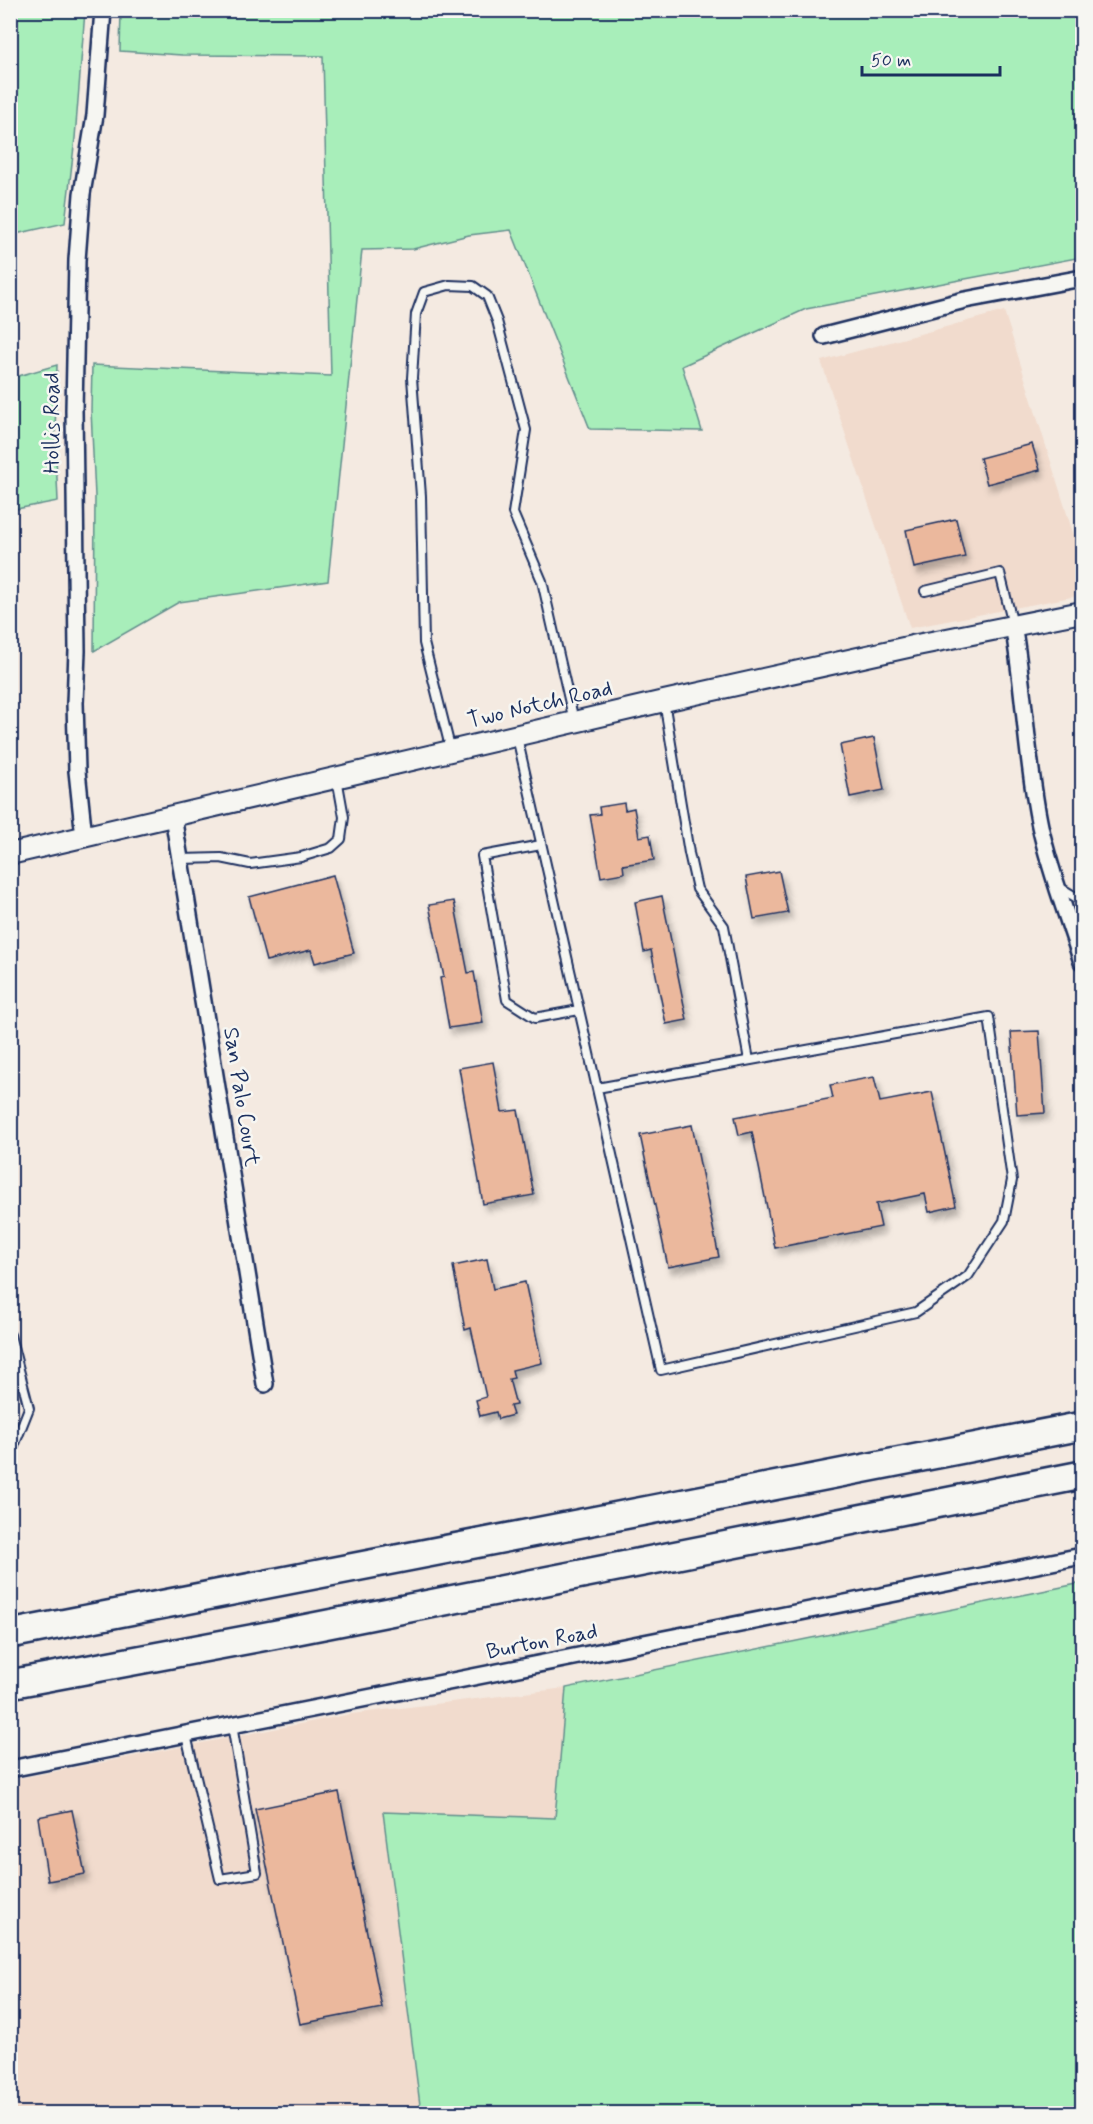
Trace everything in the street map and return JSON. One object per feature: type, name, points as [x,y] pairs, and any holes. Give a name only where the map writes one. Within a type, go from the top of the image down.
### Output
[{"type":"highway","points":[[10,1634],[1083,1426]]},
{"type":"highway","points":[[10,1684],[288,1632],[1083,1475]]},
{"type":"street","name":"Hollis Road","points":[[84,837],[77,771],[75,703],[77,639],[74,410],[77,260],[82,194],[95,115],[103,10]]},
{"type":"street","points":[[824,336],[965,300],[1083,278]]},
{"type":"street","name":"Two Notch Road","points":[[10,854],[664,701],[1013,625],[1083,612]]},
{"type":"street","points":[[1013,625],[1039,815],[1058,886],[1083,962]]},
{"type":"street","name":"San Palo Court","points":[[173,816],[265,1384]]},
{"type":"street","name":"Burton Road","points":[[10,1769],[1083,1556]]},
{"type":"lane","points":[[451,751],[424,643],[421,496],[412,378],[416,314],[424,292],[449,285],[473,286],[487,296],[497,321],[526,430],[513,513],[542,581],[574,722]]},
{"type":"lane","points":[[925,591],[1000,573],[1013,625]]},
{"type":"lane","points":[[664,701],[697,889],[724,926],[749,1060]]},
{"type":"lane","points":[[516,736],[661,1370],[916,1312],[968,1276],[1004,1221],[1012,1180],[989,1017],[597,1088]]},
{"type":"lane","points":[[180,859],[221,858],[250,864],[301,857],[331,848],[341,840],[344,817],[337,778]]},
{"type":"lane","points":[[541,844],[482,856],[507,1000],[535,1018],[579,1010]]},
{"type":"lane","points":[[1058,886],[1083,901]]},
{"type":"lane","points":[[10,1335],[29,1408],[10,1456]]},
{"type":"lane","points":[[186,1735],[220,1879],[257,1873],[232,1725]]},
{"type":"shaded area","points":[[1004,311],[1082,562],[1082,595],[910,628],[821,361]]},
{"type":"shaded area","points":[[566,1688],[556,1818],[383,1813],[421,2113],[11,2114],[11,1780],[351,1714]]},
{"type":"green space","points":[[10,11],[85,11],[75,138],[65,223],[11,235]]},
{"type":"green space","points":[[121,11],[1082,11],[1082,257],[806,309],[682,366],[702,431],[590,429],[511,230],[469,235],[413,249],[362,250],[328,581],[179,602],[94,651],[95,496],[91,410],[92,365],[331,376],[323,56],[182,55],[120,51]]},
{"type":"green space","points":[[57,365],[55,434],[58,501],[11,510],[11,378]]},
{"type":"green space","points":[[1082,1583],[1082,2113],[421,2113],[383,1812],[555,1818],[566,1688]]},
{"type":"building","points":[[1032,444],[1040,470],[987,484],[980,458]]},
{"type":"building","points":[[956,519],[965,557],[914,568],[906,530]]},
{"type":"building","points":[[874,738],[884,790],[850,797],[840,745]]},
{"type":"building","points":[[624,803],[625,810],[634,808],[639,837],[650,835],[654,860],[623,865],[624,873],[601,877],[590,815],[600,814],[599,807]]},
{"type":"building","points":[[779,871],[788,913],[754,919],[746,877]]},
{"type":"building","points":[[333,875],[354,953],[315,963],[311,950],[266,961],[249,897]]},
{"type":"building","points":[[662,896],[687,1020],[666,1024],[651,950],[644,952],[635,902]]},
{"type":"building","points":[[454,901],[468,973],[474,972],[483,1023],[449,1028],[440,978],[444,977],[429,905]]},
{"type":"building","points":[[1039,1031],[1045,1113],[1017,1115],[1011,1032]]},
{"type":"building","points":[[493,1062],[502,1112],[518,1110],[534,1195],[483,1204],[459,1068]]},
{"type":"building","points":[[874,1077],[880,1102],[932,1092],[956,1206],[929,1212],[925,1194],[876,1204],[881,1227],[775,1248],[752,1132],[739,1135],[735,1117],[833,1098],[830,1085]]},
{"type":"building","points":[[692,1125],[719,1257],[668,1267],[640,1135]]},
{"type":"building","points":[[487,1259],[493,1289],[525,1282],[542,1363],[512,1370],[514,1378],[509,1379],[516,1405],[510,1406],[513,1415],[498,1419],[496,1412],[480,1416],[476,1400],[486,1397],[471,1328],[465,1330],[453,1266]]},
{"type":"building","points":[[339,1792],[382,2008],[300,2024],[255,1809]]},
{"type":"building","points":[[72,1810],[85,1874],[48,1881],[38,1817]]}]
